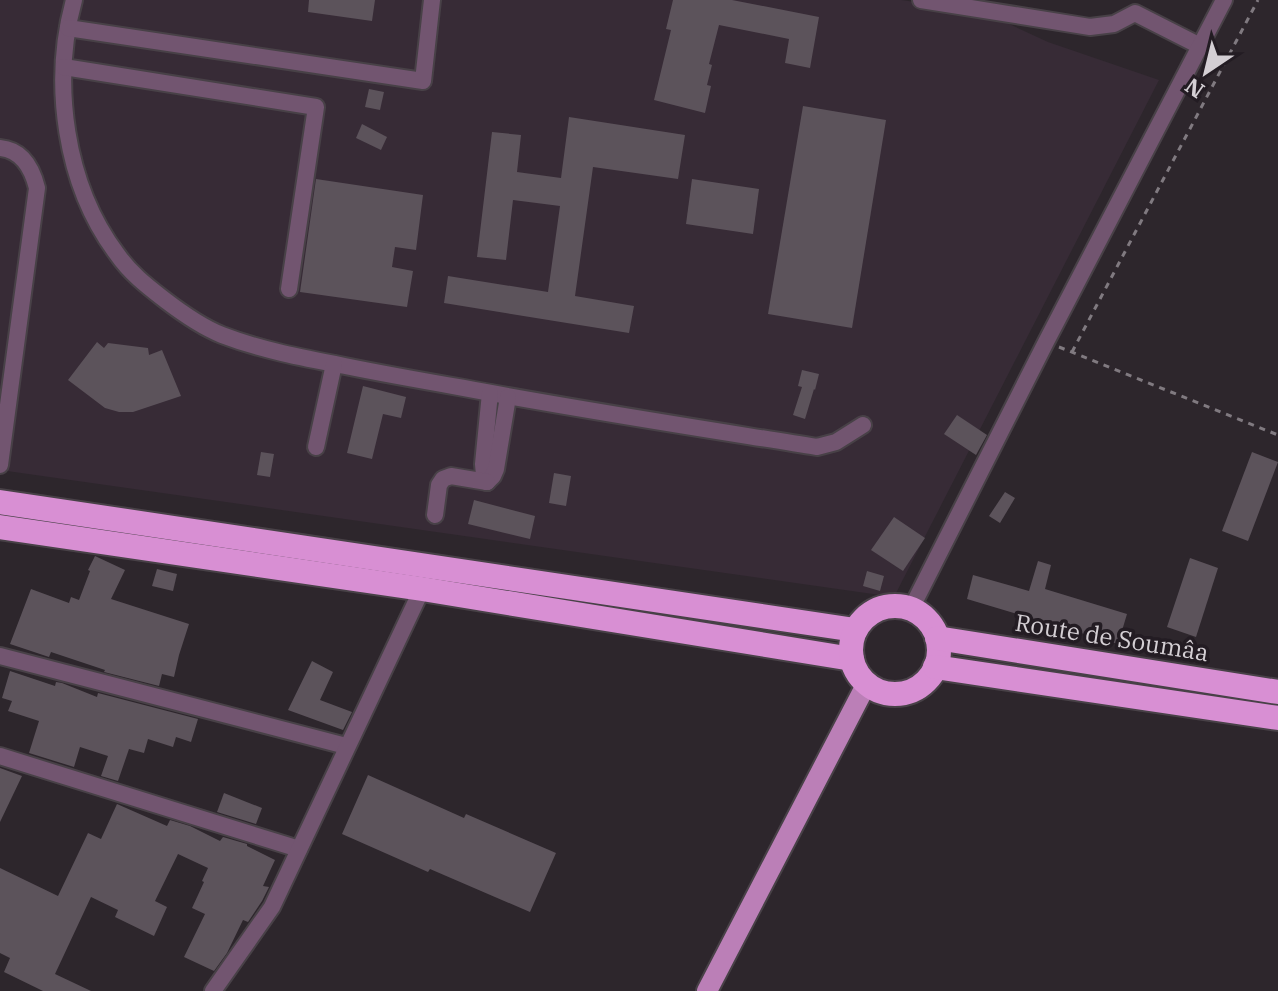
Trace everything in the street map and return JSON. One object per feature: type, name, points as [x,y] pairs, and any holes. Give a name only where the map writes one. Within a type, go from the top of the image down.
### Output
[{"type":"highway","points":[[0,502],[855,630]]},
{"type":"highway","points":[[0,527],[422,589],[852,659]]},
{"type":"highway","points":[[884,607],[911,609],[927,621],[937,638],[935,667],[923,683],[905,692],[885,692],[860,676],[852,659],[855,630],[867,615],[884,607]]},
{"type":"highway","name":"Route de Soumâa","points":[[937,638],[1278,692]]},
{"type":"highway","points":[[935,667],[1278,718]]},
{"type":"main road","points":[[707,991],[867,683]]},
{"type":"street","points":[[74,0],[64,67],[64,115],[75,171],[92,214],[117,255],[140,280],[181,312],[219,334],[289,355],[508,397],[817,447],[836,442],[863,425]]},
{"type":"street","points":[[68,28],[423,81],[432,0]]},
{"type":"street","points":[[921,0],[1090,27],[1114,24],[1135,13],[1200,46]]},
{"type":"street","points":[[911,609],[1224,0]]},
{"type":"street","points":[[64,67],[316,107],[289,289]]},
{"type":"street","points":[[0,148],[7,148],[23,158],[33,171],[37,188],[0,465]]},
{"type":"street","points":[[316,447],[334,364]]},
{"type":"street","points":[[487,482],[483,468],[490,393]]},
{"type":"street","points":[[487,482],[496,469],[508,397]]},
{"type":"street","points":[[435,515],[439,485],[443,479],[451,476],[487,482]]},
{"type":"street","points":[[213,991],[272,907],[422,589]]},
{"type":"street","points":[[0,656],[346,746]]},
{"type":"street","points":[[0,756],[299,849]]},
{"type":"path","points":[[1072,352],[1258,0]]},
{"type":"path","points":[[1046,342],[1278,435]]},
{"type":"shaded area","points":[[0,0],[901,0],[981,11],[1048,42],[1159,80],[894,597],[0,470]]},
{"type":"building","points":[[309,0],[375,0],[372,21],[308,12]]},
{"type":"building","points":[[673,0],[732,0],[819,17],[810,68],[785,63],[789,39],[719,25],[709,64],[712,65],[707,85],[711,86],[705,113],[654,100],[671,30],[666,29]]},
{"type":"building","points":[[369,89],[384,92],[380,110],[365,107]]},
{"type":"building","points":[[803,106],[886,120],[852,328],[768,314]]},
{"type":"building","points":[[569,117],[685,135],[678,179],[593,167],[575,296],[634,306],[629,333],[444,303],[448,276],[548,292],[560,206],[513,200],[506,260],[477,257],[492,132],[521,135],[517,172],[561,178]]},
{"type":"building","points":[[362,124],[387,137],[381,150],[356,138]]},
{"type":"building","points":[[316,179],[423,195],[416,250],[395,247],[392,267],[413,271],[407,307],[300,292]]},
{"type":"building","points":[[692,179],[759,189],[753,234],[686,224]]},
{"type":"building","points":[[97,342],[104,348],[108,343],[148,348],[149,355],[162,350],[181,396],[133,412],[105,408],[68,380]]},
{"type":"building","points":[[802,370],[819,374],[805,419],[793,415],[802,387],[798,386]]},
{"type":"building","points":[[363,386],[406,397],[401,418],[383,414],[372,459],[347,453]]},
{"type":"building","points":[[957,415],[987,435],[976,455],[944,434]]},
{"type":"building","points":[[261,452],[274,454],[270,477],[257,475]]},
{"type":"building","points":[[1252,452],[1278,462],[1248,541],[1222,531]]},
{"type":"building","points":[[554,473],[571,476],[566,506],[549,503]]},
{"type":"building","points":[[1005,492],[1015,498],[1000,523],[989,516]]},
{"type":"building","points":[[474,500],[535,516],[530,539],[468,524]]},
{"type":"building","points":[[894,517],[925,538],[903,571],[871,550]]},
{"type":"building","points":[[95,556],[125,570],[111,599],[189,624],[174,677],[162,674],[159,686],[104,672],[51,652],[49,657],[10,644],[31,589],[69,603],[71,597],[79,600]]},
{"type":"building","points":[[1190,558],[1218,568],[1196,637],[1167,627]]},
{"type":"building","points":[[1038,561],[1051,565],[1045,589],[1127,614],[1118,644],[967,599],[973,575],[1029,591]]},
{"type":"building","points":[[157,569],[177,574],[173,591],[152,586]]},
{"type":"building","points":[[867,571],[884,576],[880,591],[863,586]]},
{"type":"building","points":[[312,661],[333,672],[320,700],[352,712],[343,730],[288,710]]},
{"type":"building","points":[[10,671],[55,686],[56,682],[62,683],[97,697],[98,693],[198,719],[191,742],[176,737],[173,747],[148,739],[144,753],[129,749],[118,781],[101,776],[108,756],[80,747],[74,767],[29,753],[39,721],[8,711],[12,701],[2,698]]},
{"type":"building","points":[[0,768],[22,776],[0,822]]},
{"type":"building","points":[[368,775],[464,818],[466,814],[556,853],[530,912],[342,834]]},
{"type":"building","points":[[224,793],[262,808],[256,824],[217,812]]},
{"type":"building","points":[[117,804],[167,826],[170,820],[220,841],[223,837],[247,844],[275,860],[263,886],[269,887],[248,922],[243,920],[227,953],[214,971],[184,957],[205,914],[192,908],[208,868],[178,854],[155,901],[167,907],[154,936],[115,917],[118,910],[91,897],[55,974],[91,991],[43,991],[4,972],[10,958],[0,953],[0,868],[58,896],[88,833],[101,839]]}]
